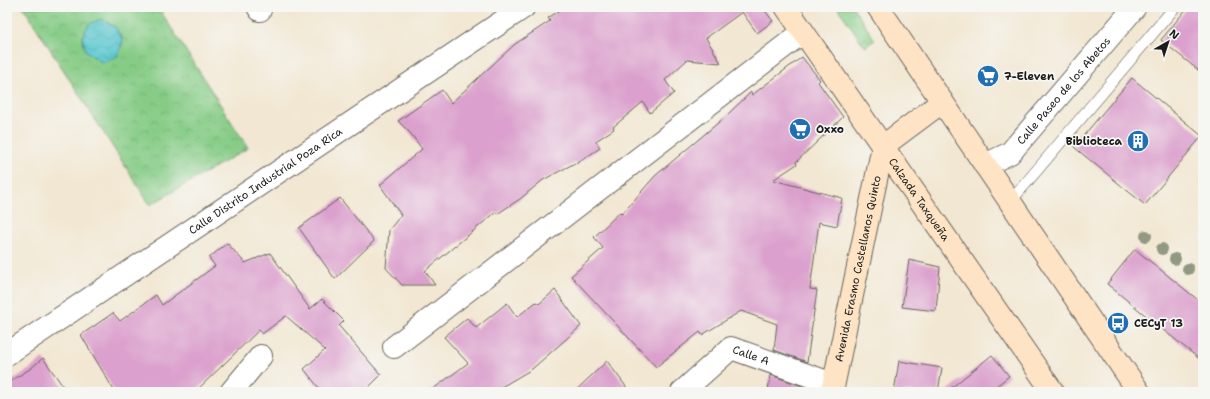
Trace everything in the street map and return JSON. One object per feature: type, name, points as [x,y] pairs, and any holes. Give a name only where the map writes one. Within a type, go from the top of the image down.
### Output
[{"type":"main road","name":"Calzada Taxqueña","points":[[786,7],[1053,392]]},
{"type":"main road","points":[[878,7],[1139,392]]},
{"type":"main road","points":[[883,146],[942,102]]},
{"type":"main road","name":"Avenida Erasmo Castellanos Quinto","points":[[832,388],[883,146]]},
{"type":"street","name":"Calle Distrito Industrial Poza Rica","points":[[7,354],[524,7]]},
{"type":"street","name":"Calle Paseo de los Abetos","points":[[985,165],[1010,153],[1135,7]]},
{"type":"street","points":[[394,347],[803,32]]},
{"type":"street","name":"Calle A","points":[[682,392],[731,348],[832,388]]},
{"type":"street","points":[[231,392],[261,356]]},
{"type":"lane","points":[[1010,202],[1175,7]]},
{"type":"green space","points":[[23,7],[158,7],[248,148],[150,205]]},
{"type":"green space","points":[[837,7],[853,7],[875,40],[865,47]]},
{"type":"water","points":[[101,19],[115,27],[123,40],[119,55],[103,63],[86,52],[82,37],[89,24]]},
{"type":"building","points":[[565,7],[762,7],[773,21],[757,33],[742,12],[706,38],[721,63],[687,60],[665,80],[674,93],[650,113],[643,102],[613,127],[614,129],[596,141],[600,148],[576,164],[575,163],[543,180],[520,199],[497,214],[496,212],[425,271],[435,285],[402,285],[386,268],[389,230],[401,215],[380,185],[422,149],[411,134],[398,121],[442,90],[451,103],[515,44],[550,21],[548,18]]},
{"type":"building","points":[[1188,7],[1203,7],[1203,74],[1161,40]]},
{"type":"building","points":[[802,57],[820,80],[818,82],[843,117],[796,162],[797,164],[773,180],[842,198],[837,226],[819,222],[810,289],[817,290],[807,362],[774,350],[777,324],[741,311],[702,335],[700,332],[656,367],[571,276],[603,248],[594,237],[620,212],[622,214],[655,176],[725,117],[751,92],[752,95]]},
{"type":"building","name":"Biblioteca","points":[[1132,78],[1202,136],[1145,205],[1074,147]]},
{"type":"building","points":[[340,198],[374,241],[335,279],[299,228]]},
{"type":"building","points":[[227,243],[245,263],[270,253],[310,309],[322,299],[344,321],[339,326],[381,375],[364,392],[322,392],[304,369],[325,350],[286,316],[262,334],[259,330],[195,392],[115,392],[81,335],[113,313],[120,321],[156,295],[162,305],[215,266],[209,258]]},
{"type":"building","points":[[1135,249],[1203,304],[1203,362],[1107,284]]},
{"type":"building","points":[[909,260],[940,267],[936,311],[902,307]]},
{"type":"building","points":[[555,290],[581,326],[532,369],[493,392],[429,392],[468,363],[444,337],[467,318],[476,328],[507,303],[517,317],[536,302],[539,304]]},
{"type":"building","points":[[992,355],[1009,376],[989,392],[946,392]]},
{"type":"building","points":[[43,358],[67,392],[7,392],[7,383],[30,369]]},
{"type":"building","points":[[607,361],[630,392],[574,392]]},
{"type":"building","points":[[899,361],[942,368],[938,392],[894,392]]},
{"type":"building","points":[[770,375],[802,386],[801,392],[768,392]]},
{"type":"place","name":"7-Eleven","points":[[988,76]]},
{"type":"place","name":"Oxxo","points":[[800,129]]},
{"type":"place","name":"Biblioteca","points":[[1138,141]]},
{"type":"place","name":"CECyT 13","points":[[1118,323]]}]
